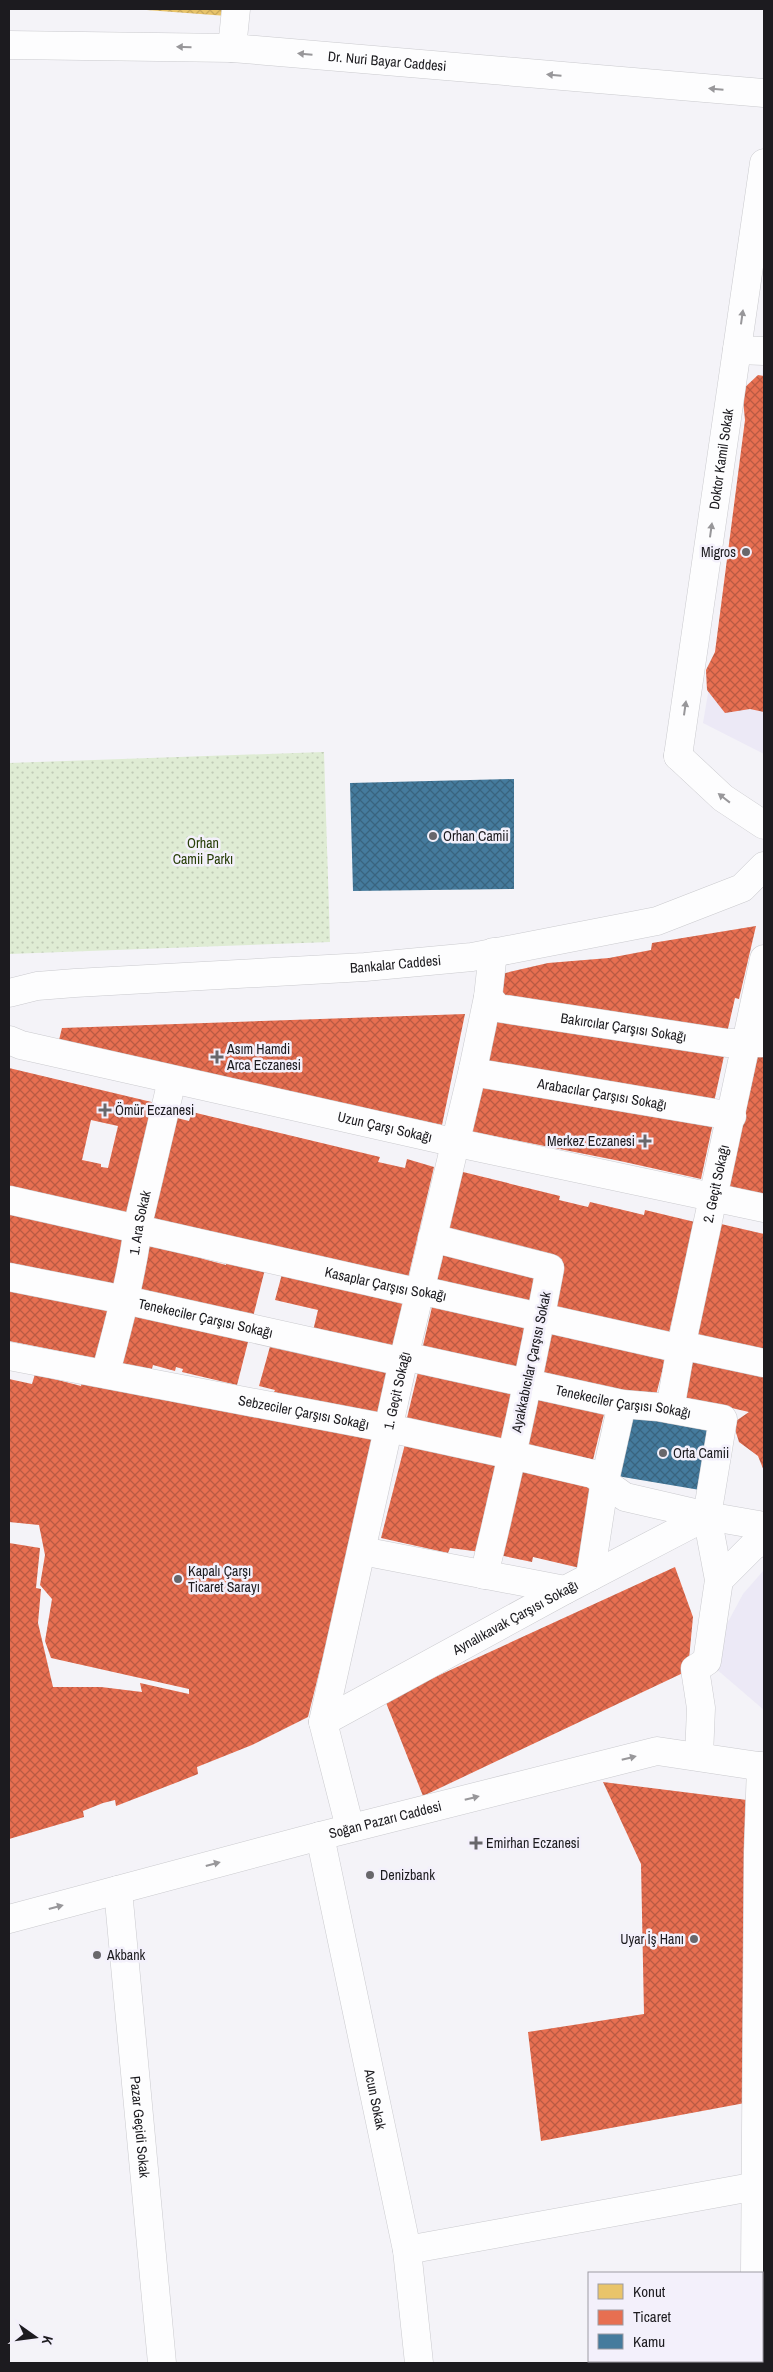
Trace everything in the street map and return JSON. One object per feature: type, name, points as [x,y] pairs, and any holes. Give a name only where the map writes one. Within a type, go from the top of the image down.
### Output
[{"type":"street","points":[[232,48],[236,9]]},
{"type":"street","name":"Dr. Nuri Bayar Caddesi","points":[[9,45],[232,48],[764,93]]},
{"type":"street","name":"Doktor Kamil Sokak","points":[[764,162],[678,756],[722,798],[764,825]]},
{"type":"street","points":[[737,350],[764,351]]},
{"type":"street","name":"Bankalar Caddesi","points":[[9,993],[37,986],[75,983],[365,967],[472,957],[657,921],[742,888],[764,866]]},
{"type":"street","name":"1. Geçit Sokağı","points":[[350,1828],[324,1722],[388,1429],[473,1069],[488,997],[493,952]]},
{"type":"street","name":"2. Geçit Sokağı","points":[[670,1409],[681,1347],[713,1197],[732,1116],[755,1043],[764,959]]},
{"type":"street","name":"Bakırcılar Çarşısı Sokağı","points":[[488,997],[498,1008],[727,1043],[755,1043]]},
{"type":"street","name":"Uzun Çarşı Sokağı","points":[[9,1040],[21,1045],[172,1080],[764,1208]]},
{"type":"street","name":"Arabacılar Çarşısı Sokağı","points":[[473,1069],[484,1074],[732,1116]]},
{"type":"street","name":"1. Ara Sokak","points":[[108,1364],[125,1300],[138,1239],[138,1229],[172,1080]]},
{"type":"street","name":"Kasaplar Çarşısı Sokağı","points":[[9,1200],[541,1318],[764,1363]]},
{"type":"street","name":"Ayakkabıcılar Çarşısı Sokak","points":[[432,1238],[550,1268],[528,1374],[528,1383],[484,1575]]},
{"type":"street","name":"Tenekeciler Çarşısı Sokağı","points":[[9,1277],[622,1404],[670,1409],[723,1419],[707,1516]]},
{"type":"street","name":"Sebzeciler Çarşısı Sokağı","points":[[9,1356],[388,1429],[512,1455],[593,1474],[605,1480],[625,1498],[764,1526]]},
{"type":"street","points":[[590,1577],[605,1480],[622,1404]]},
{"type":"street","points":[[699,1756],[701,1708],[695,1669],[707,1661],[719,1580],[707,1516]]},
{"type":"street","name":"Aynalıkavak Çarşısı Sokağı","points":[[324,1722],[565,1590],[707,1516]]},
{"type":"street","points":[[719,1580],[752,1547],[764,1539]]},
{"type":"street","points":[[362,1551],[565,1590]]},
{"type":"street","name":"Soğan Pazarı Caddesi","points":[[9,1919],[350,1828],[657,1750],[762,1767]]},
{"type":"street","points":[[755,2272],[758,1852],[762,1767]]},
{"type":"street","name":"Acun Sokak","points":[[320,1836],[407,2250],[419,2363]]},
{"type":"street","name":"Pazar Geçidi Sokak","points":[[118,1890],[162,2363]]},
{"type":"street","points":[[407,2250],[757,2186]]},
{"type":"shaded area","points":[[764,362],[764,754],[703,723]]},
{"type":"shaded area","points":[[764,1570],[764,1710],[707,1661],[743,1594]]},
{"type":"green space","name":"Orhan Camii Parkı","points":[[324,752],[330,942],[9,954],[9,763]]},
{"type":"building: Konut","points":[[133,9],[227,9],[227,16]]},
{"type":"building: Ticaret","points":[[758,375],[764,376],[764,712],[750,709],[725,713],[707,690],[706,670],[715,652],[745,420],[742,390]]},
{"type":"building: Ticaret","points":[[756,926],[739,999],[735,998],[727,1033],[498,1001],[501,974],[548,963],[609,958],[651,950],[652,943]]},
{"type":"building: Ticaret","points":[[465,1014],[442,1125],[58,1044],[62,1028]]},
{"type":"building: Ticaret","points":[[496,1014],[724,1056],[714,1102],[487,1064]]},
{"type":"building: Ticaret","points":[[759,1051],[764,1052],[764,1194],[728,1187]]},
{"type":"building: Ticaret","points":[[9,1068],[160,1104],[133,1216],[9,1188]],"holes":[[[91,1120],[118,1126],[108,1168],[101,1167],[101,1164],[82,1160]]]},
{"type":"building: Ticaret","points":[[479,1084],[560,1101],[632,1106],[713,1123],[701,1179],[469,1131]]},
{"type":"building: Ticaret","points":[[192,1112],[380,1157],[378,1162],[405,1168],[407,1159],[434,1167],[408,1278],[147,1222],[173,1117],[189,1121]]},
{"type":"building: Ticaret","points":[[459,1171],[560,1196],[559,1200],[588,1207],[590,1202],[644,1215],[645,1210],[695,1222],[668,1337],[549,1312],[562,1259],[444,1230]]},
{"type":"building: Ticaret","points":[[9,1212],[131,1238],[118,1291],[9,1269]]},
{"type":"building: Ticaret","points":[[721,1224],[764,1234],[764,1356],[694,1343]]},
{"type":"building: Ticaret","points":[[143,1239],[194,1251],[194,1256],[226,1265],[227,1260],[265,1269],[253,1317],[131,1293]]},
{"type":"building: Ticaret","points":[[445,1249],[541,1272],[529,1308],[435,1287]]},
{"type":"building: Ticaret","points":[[282,1274],[404,1304],[394,1348],[313,1331],[318,1310],[275,1300]]},
{"type":"building: Ticaret","points":[[9,1288],[115,1310],[104,1360],[9,1341]]},
{"type":"building: Ticaret","points":[[432,1307],[480,1318],[482,1310],[536,1323],[519,1370],[422,1350]]},
{"type":"building: Ticaret","points":[[130,1311],[249,1338],[237,1385],[182,1372],[183,1369],[176,1367],[175,1371],[153,1365],[151,1372],[113,1368]]},
{"type":"building: Ticaret","points":[[547,1330],[666,1356],[655,1399],[535,1377]]},
{"type":"building: Ticaret","points":[[271,1343],[391,1364],[379,1418],[274,1392],[275,1390],[259,1386]]},
{"type":"building: Ticaret","points":[[694,1355],[764,1371],[764,1471],[758,1456],[739,1442],[733,1423],[749,1412],[710,1403],[683,1401]]},
{"type":"building: Ticaret","points":[[418,1372],[522,1390],[507,1448],[407,1418]]},
{"type":"building: Ticaret","points":[[35,1374],[81,1386],[82,1381],[378,1438],[366,1467],[361,1487],[365,1488],[308,1717],[252,1745],[197,1767],[198,1774],[116,1806],[115,1800],[103,1803],[83,1811],[84,1817],[9,1839],[9,1543],[40,1548],[36,1588],[41,1589],[38,1623],[53,1687],[101,1687],[142,1692],[140,1683],[189,1694],[189,1689],[51,1658],[45,1641],[52,1599],[40,1585],[45,1555],[39,1525],[9,1522],[9,1379],[32,1384]]},
{"type":"building: Ticaret","points":[[536,1396],[605,1410],[592,1464],[521,1446]]},
{"type":"building: Ticaret","points":[[405,1444],[501,1464],[481,1552],[450,1548],[448,1553],[381,1538]]},
{"type":"building: Ticaret","points":[[518,1466],[594,1483],[580,1568],[533,1557],[532,1562],[499,1555]]},
{"type":"building: Ticaret","points":[[675,1567],[693,1617],[689,1659],[683,1673],[423,1796],[385,1700]]},
{"type":"building: Ticaret","name":"Uyar İş Hanı","points":[[603,1782],[747,1800],[745,2103],[541,2141],[528,2032],[644,2014],[641,1864]]},
{"type":"building: Kamu","name":"Orhan Camii","points":[[514,779],[514,889],[353,891],[350,783]]},
{"type":"building: Kamu","name":"Orta Camii","points":[[626,1415],[708,1429],[700,1490],[617,1476]]},
{"type":"place","name":"Migros","points":[[746,552]]},
{"type":"place","name":"Orhan Camii","points":[[433,836]]},
{"type":"place","name":"Asım Hamdi Arca Eczanesi","points":[[217,1057]]},
{"type":"place","name":"Ömür Eczanesi","points":[[105,1110]]},
{"type":"place","name":"Merkez Eczanesi","points":[[645,1141]]},
{"type":"place","name":"Orta Camii","points":[[663,1453]]},
{"type":"place","name":"Kapalı Çarşı Ticaret Sarayı","points":[[178,1579]]},
{"type":"place","name":"Emirhan Eczanesi","points":[[476,1843]]},
{"type":"place","name":"Denizbank","points":[[370,1875]]},
{"type":"place","name":"Uyar İş Hanı","points":[[694,1939]]},
{"type":"place","name":"Akbank","points":[[97,1955]]}]
